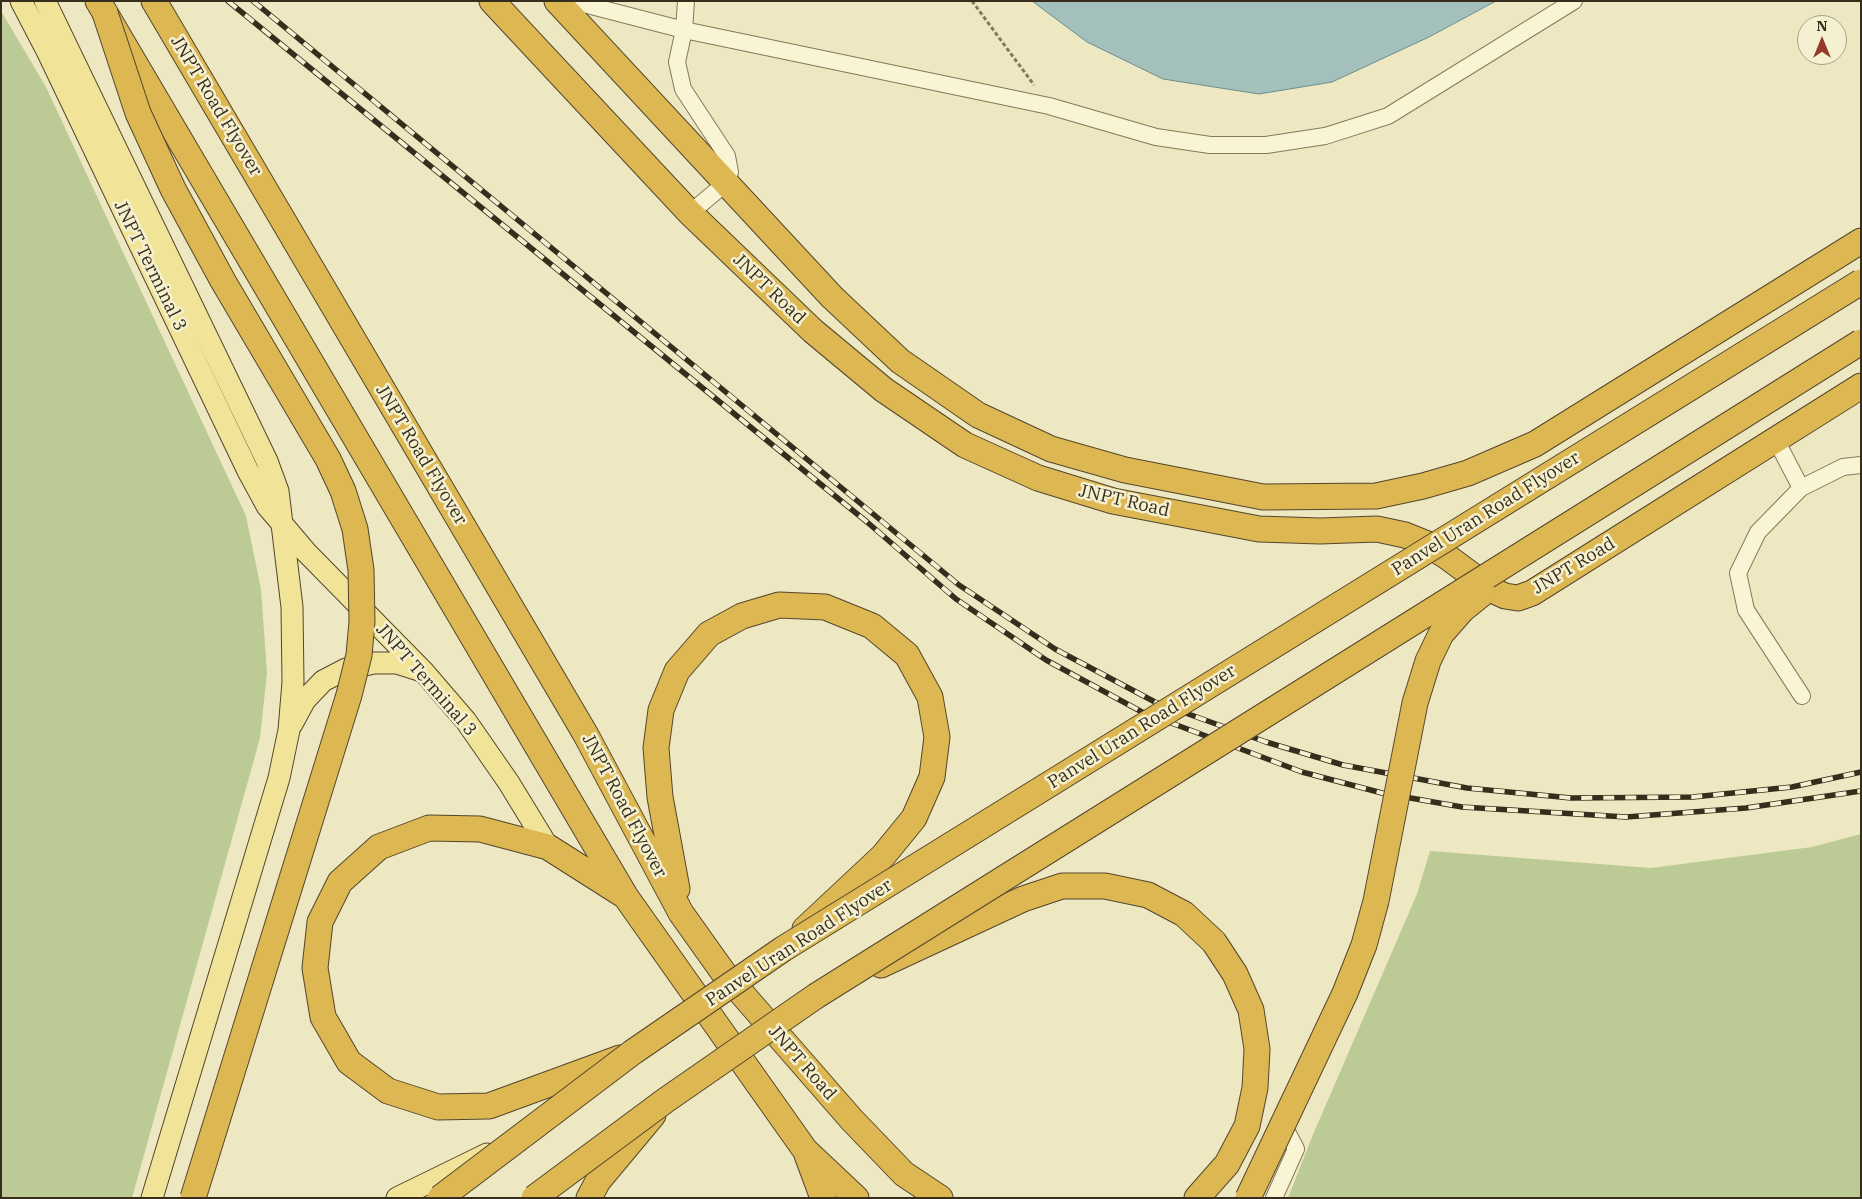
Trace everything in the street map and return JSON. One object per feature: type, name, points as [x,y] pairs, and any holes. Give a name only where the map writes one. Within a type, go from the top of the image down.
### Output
[{"type":"highway","name":"JNPT Road Flyover","points":[[154,1],[586,735],[681,913]]},
{"type":"highway","name":"JNPT Road","points":[[492,1],[690,213],[813,331],[884,390],[965,445],[1038,478],[1113,501],[1259,528],[1377,529],[1405,535],[1426,544],[1492,590],[1505,596],[1518,598],[1532,593],[1861,386]]},
{"type":"highway","name":"JNPT Road","points":[[557,1],[832,297],[900,361],[978,415],[1051,449],[1125,470],[1263,496],[1376,496],[1423,486],[1468,473],[1535,444],[1861,241]]},
{"type":"highway","points":[[101,7],[626,897],[806,1150],[856,1198]]},
{"type":"highway","points":[[101,7],[138,112],[173,189],[223,281],[328,459],[343,491],[356,529],[361,570],[362,622],[359,655],[349,695],[193,1198]]},
{"type":"highway","name":"Panvel Uran Road Flyover","points":[[440,1198],[633,1052],[783,949],[1861,282]]},
{"type":"highway","points":[[539,1195],[666,1100],[816,996],[1861,342]]},
{"type":"highway","points":[[1376,496],[1377,529]]},
{"type":"highway","points":[[1248,1198],[1345,993],[1364,945],[1376,900],[1415,703],[1428,661],[1441,634],[1462,610],[1554,534]]},
{"type":"highway","points":[[681,913],[660,797],[656,748],[660,710],[677,671],[709,634],[742,616],[779,605],[825,607],[872,626],[907,655],[930,697],[937,737],[932,777],[914,818],[883,856],[783,949]]},
{"type":"highway","points":[[626,897],[548,847],[480,829],[429,828],[379,847],[340,882],[320,922],[314,968],[323,1016],[349,1062],[388,1091],[438,1107],[489,1106],[633,1052]]},
{"type":"highway","points":[[816,996],[1022,899],[1062,886],[1105,886],[1148,895],[1184,914],[1214,942],[1235,974],[1251,1010],[1257,1049],[1256,1088],[1247,1126],[1227,1164],[1197,1198]]},
{"type":"highway","name":"JNPT Road","points":[[681,913],[722,972],[852,1120],[904,1174],[940,1198]]},
{"type":"highway","points":[[589,1198],[598,1181],[666,1100]]},
{"type":"highway","points":[[806,1150],[823,1198]]},
{"type":"main road","name":"JNPT Terminal 3","points":[[21,1],[48,53],[248,471],[267,506],[284,528],[422,671],[466,721],[510,783],[548,847]]},
{"type":"main road","name":"JNPT Terminal 3","points":[[45,1],[267,461],[278,492],[284,528]]},
{"type":"main road","points":[[152,1198],[279,778],[289,730],[293,682],[293,643],[292,607],[284,528]]},
{"type":"main road","points":[[289,730],[306,700],[317,687],[323,681],[346,669],[374,663],[397,663],[422,671]]},
{"type":"main road","points":[[397,1198],[512,1142]]},
{"type":"street","points":[[572,1],[684,30],[1049,106],[1156,137],[1210,145],[1266,144],[1325,136],[1388,116],[1574,1]]},
{"type":"street","points":[[686,1],[684,30],[677,62],[683,89],[727,156],[730,172],[726,183],[690,213]]},
{"type":"street","points":[[1776,440],[1801,488]]},
{"type":"street","points":[[1802,696],[1746,610],[1738,573],[1758,532],[1801,488],[1843,467],[1861,465]]},
{"type":"street","points":[[1274,1198],[1296,1149],[1283,1124]]},
{"type":"path","points":[[972,1],[1049,106]]},
{"type":"green space","points":[[1,11],[46,87],[246,516],[261,589],[267,673],[260,738],[132,1198],[1,1198]]},
{"type":"green space","points":[[1861,834],[1861,1198],[1288,1198],[1312,1137],[1417,894],[1430,851],[1651,868],[1812,847]]},
{"type":"water","points":[[1032,1],[1496,1],[1429,37],[1332,82],[1259,94],[1163,79],[1087,42]]},
{"type":"railway","points":[[228,1],[867,522],[956,599],[1046,660],[1142,712],[1302,772],[1382,793],[1462,807],[1626,817],[1746,808],[1861,791]]},
{"type":"railway","points":[[253,1],[959,585],[1055,649],[1155,702],[1266,742],[1343,765],[1467,788],[1571,798],[1693,797],[1792,787],[1861,772]]}]
